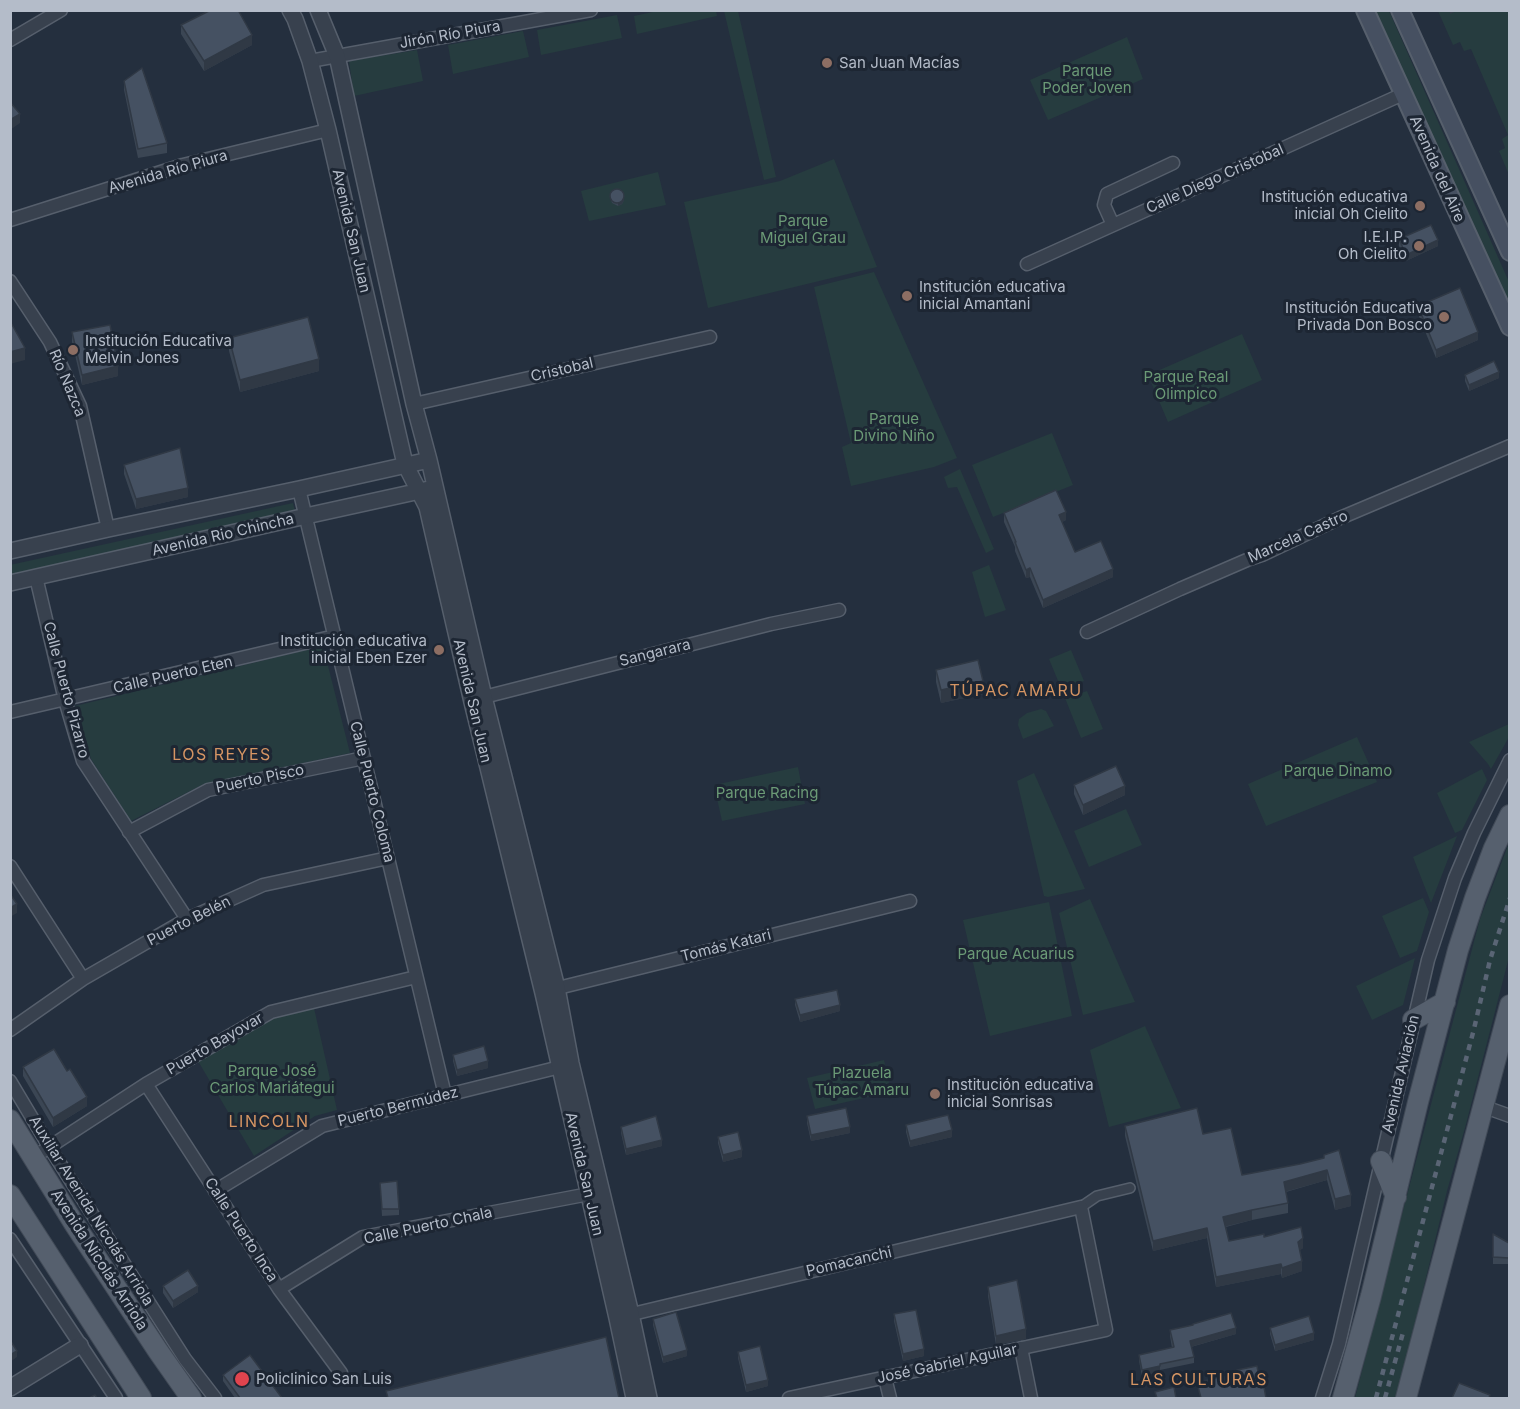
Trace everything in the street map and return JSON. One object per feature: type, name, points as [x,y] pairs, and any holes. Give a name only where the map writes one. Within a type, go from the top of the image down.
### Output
[{"type":"main road","name":"Avenida del Aire","points":[[1365,10],[1509,327]]},
{"type":"main road","name":"Avenida del Aire","points":[[1400,10],[1509,252]]},
{"type":"main road","name":"Avenida Aviación","points":[[1344,1398],[1458,950],[1474,898],[1509,816]]},
{"type":"main road","points":[[1413,1020],[1445,1002]]},
{"type":"main road","points":[[1406,1398],[1509,1005]]},
{"type":"main road","name":"Avenida Nicolás Arriola","points":[[10,1120],[42,1153],[75,1225],[191,1398]]},
{"type":"main road","points":[[1381,1161],[1396,1197]]},
{"type":"main road","points":[[10,1195],[141,1398]]},
{"type":"street","points":[[10,40],[61,10]]},
{"type":"street","name":"Avenida San Juan","points":[[290,10],[310,61],[405,464],[427,507],[478,699],[550,990],[571,1063],[624,1316],[634,1398]]},
{"type":"street","name":"Avenida San Juan","points":[[318,10],[337,56],[414,404],[436,488],[478,699]]},
{"type":"street","name":"Jirón Río Piura","points":[[310,61],[591,10]]},
{"type":"street","name":"Calle Diego Cristobal","points":[[1027,264],[1403,94]]},
{"type":"street","name":"Avenida Río Piura","points":[[10,220],[183,165],[328,130]]},
{"type":"street","points":[[1113,225],[1104,205],[1107,194],[1173,162]]},
{"type":"street","name":"Río Nazca","points":[[10,281],[50,342],[80,406],[108,529]]},
{"type":"street","name":"Cristobal","points":[[414,404],[710,337]]},
{"type":"street","name":"Marcela Castro","points":[[1087,632],[1340,518],[1509,446]]},
{"type":"street","name":"Avenida Rio Chincha","points":[[10,551],[429,460]]},
{"type":"street","name":"Avenida Rio Chincha","points":[[10,583],[436,488]]},
{"type":"street","name":"Calle Puerto Coloma","points":[[299,489],[445,1095]]},
{"type":"street","name":"Calle Puerto Pizarro","points":[[36,577],[65,700],[83,761],[187,919]]},
{"type":"street","name":"Sangarara","points":[[478,699],[771,624],[839,610]]},
{"type":"street","name":"Calle Puerto Eten","points":[[10,712],[335,636]]},
{"type":"street","name":"Puerto Pisco","points":[[129,832],[208,790],[364,758]]},
{"type":"street","name":"Avenida Aviación","points":[[1322,1398],[1339,1344],[1428,960],[1455,878],[1509,760]]},
{"type":"street","name":"Puerto Belén","points":[[10,1030],[83,979],[187,919],[263,885],[388,858]]},
{"type":"street","points":[[10,866],[83,979]]},
{"type":"street","name":"Tomás Katari","points":[[550,990],[910,901]]},
{"type":"street","name":"Puerto Bayovar","points":[[42,1153],[146,1084],[271,1012],[416,977]]},
{"type":"street","name":"Avenida San Juan","points":[[550,990],[560,1066],[589,1194],[649,1398]]},
{"type":"street","name":"Puerto Bermúdez","points":[[215,1191],[322,1126],[560,1066]]},
{"type":"street","name":"Auxiliar Avenida Nicolás Arriola","points":[[10,1081],[42,1153],[185,1359],[215,1398]]},
{"type":"street","name":"Calle Puerto Inca","points":[[146,1084],[279,1289],[341,1373]]},
{"type":"street","points":[[1482,1106],[1509,1116]]},
{"type":"street","points":[[1081,1207],[1097,1196],[1130,1188]]},
{"type":"street","name":"Calle Puerto Chala","points":[[279,1289],[363,1237],[589,1194]]},
{"type":"street","name":"Pomacanchi","points":[[624,1316],[1081,1207]]},
{"type":"street","name":"José Gabriel Aguilar","points":[[792,1398],[1106,1330],[1081,1207]]},
{"type":"street","points":[[10,1239],[116,1398]]},
{"type":"street","points":[[10,1388],[80,1345]]},
{"type":"street","points":[[1021,1348],[1031,1398]]},
{"type":"street","points":[[885,1378],[890,1398]]},
{"type":"green space","points":[[662,10],[716,11],[717,16],[637,34],[634,16]]},
{"type":"green space","points":[[724,11],[738,11],[776,177],[764,180]]},
{"type":"green space","points":[[1374,11],[1389,11],[1509,282],[1509,312]]},
{"type":"green space","points":[[1438,11],[1509,11],[1509,175],[1499,151],[1505,148],[1502,139],[1508,135],[1471,49],[1464,51],[1460,42],[1453,45]]},
{"type":"green space","points":[[617,15],[622,38],[541,55],[537,30]]},
{"type":"green space","points":[[523,31],[529,57],[453,74],[448,45]]},
{"type":"green space","name":"Parque Poder Joven","points":[[1127,37],[1143,79],[1048,120],[1030,80]]},
{"type":"green space","points":[[417,50],[423,81],[354,96],[349,61]]},
{"type":"green space","name":"Parque Miguel Grau","points":[[834,159],[877,267],[708,308],[684,202],[780,181]]},
{"type":"green space","points":[[658,172],[666,205],[589,221],[581,191]]},
{"type":"green space","name":"Parque Divino Niño","points":[[874,272],[957,458],[934,467],[851,486],[842,447],[851,443],[814,287]]},
{"type":"green space","name":"Parque Real Olimpico","points":[[1242,334],[1262,380],[1168,422],[1148,375]]},
{"type":"green space","points":[[1052,433],[1073,485],[993,517],[972,465]]},
{"type":"green space","points":[[960,469],[994,549],[986,553],[957,487],[948,488],[944,477]]},
{"type":"green space","points":[[293,503],[295,511],[11,576],[10,565]]},
{"type":"green space","points":[[989,565],[1006,610],[985,617],[972,572]]},
{"type":"green space","points":[[323,646],[350,753],[204,784],[131,821],[91,759],[75,706]]},
{"type":"green space","points":[[1071,650],[1084,681],[1061,688],[1049,659]]},
{"type":"green space","points":[[1087,691],[1103,729],[1081,738],[1065,698]]},
{"type":"green space","points":[[1041,709],[1046,711],[1054,726],[1023,739],[1018,725],[1019,719],[1027,713]]},
{"type":"green space","points":[[1509,724],[1509,737],[1491,769],[1469,742]]},
{"type":"green space","name":"Parque Dinamo","points":[[1357,737],[1377,782],[1266,826],[1248,784]]},
{"type":"green space","name":"Parque Racing","points":[[798,767],[805,804],[722,821],[714,785]]},
{"type":"green space","points":[[1482,769],[1487,780],[1462,830],[1455,833],[1437,793]]},
{"type":"green space","points":[[1034,773],[1085,889],[1044,896],[1017,781]]},
{"type":"green space","points":[[1126,809],[1142,845],[1089,867],[1074,831]]},
{"type":"green space","points":[[1457,836],[1431,903],[1413,857]]},
{"type":"green space","points":[[1509,843],[1509,957],[1447,1191],[1401,1381],[1396,1398],[1355,1398],[1480,919]]},
{"type":"green space","points":[[1423,898],[1429,912],[1417,951],[1400,958],[1382,916]]},
{"type":"green space","points":[[1090,899],[1135,1002],[1083,1015],[1059,913]]},
{"type":"green space","name":"Parque Acuarius","points":[[1049,902],[1072,1016],[990,1036],[963,920]]},
{"type":"green space","points":[[1415,958],[1403,1005],[1372,1020],[1356,986]]},
{"type":"green space","name":"Parque José Carlos Mariátegui","points":[[314,1008],[337,1110],[315,1116],[254,1156],[198,1061],[274,1018]]},
{"type":"green space","points":[[1145,1026],[1181,1108],[1109,1127],[1090,1050]]},
{"type":"green space","name":"Plazuela Túpac Amaru","points":[[884,1060],[891,1092],[815,1109],[807,1078]]},
{"type":"building","points":[[211,10],[238,10],[252,35],[204,61],[181,25]]},
{"type":"building","points":[[142,68],[167,143],[138,149],[124,81]]},
{"type":"building","points":[[10,102],[20,114],[10,120]]},
{"type":"building","points":[[617,189],[622,191],[624,196],[622,201],[617,203],[612,201],[610,196],[612,191]]},
{"type":"building","name":"I.E.I.P. Oh Cielito","points":[[1431,225],[1438,240],[1406,255],[1399,239]]},
{"type":"building","points":[[1460,288],[1478,332],[1436,350],[1418,306]]},
{"type":"building","points":[[308,317],[319,359],[240,380],[229,338]]},
{"type":"building","points":[[10,321],[25,348],[10,352]]},
{"type":"building","points":[[110,325],[118,366],[82,375],[72,332]]},
{"type":"building","points":[[1494,361],[1499,372],[1469,385],[1465,375]]},
{"type":"building","points":[[180,448],[188,488],[136,499],[124,465]]},
{"type":"building","points":[[1056,490],[1066,512],[1059,515],[1075,552],[1101,541],[1113,569],[1043,600],[1030,568],[1026,570],[1004,513]]},
{"type":"building","points":[[978,660],[983,681],[941,690],[936,670]]},
{"type":"building","points":[[1116,766],[1125,786],[1083,805],[1074,785]]},
{"type":"building","points":[[10,894],[17,904],[10,908]]},
{"type":"building","points":[[837,990],[840,1005],[800,1015],[795,999]]},
{"type":"building","points":[[484,1046],[488,1061],[457,1070],[453,1055]]},
{"type":"building","points":[[54,1049],[67,1071],[70,1069],[87,1097],[53,1118],[23,1067]]},
{"type":"building","points":[[846,1108],[850,1127],[811,1135],[807,1116]]},
{"type":"building","points":[[1197,1108],[1203,1134],[1231,1128],[1242,1175],[1324,1158],[1324,1155],[1339,1150],[1351,1195],[1335,1199],[1327,1170],[1284,1182],[1288,1203],[1223,1217],[1229,1241],[1264,1234],[1264,1237],[1301,1227],[1303,1238],[1298,1242],[1302,1261],[1282,1268],[1281,1264],[1216,1277],[1207,1228],[1153,1241],[1125,1126]]},
{"type":"building","points":[[948,1115],[952,1130],[910,1141],[906,1125]]},
{"type":"building","points":[[656,1116],[662,1140],[626,1149],[621,1127]]},
{"type":"building","points":[[738,1132],[742,1150],[723,1155],[718,1137]]},
{"type":"building","points":[[397,1181],[399,1209],[382,1209],[380,1183]]},
{"type":"building","points":[[1493,1234],[1509,1243],[1509,1258],[1493,1257]]},
{"type":"building","points":[[188,1270],[198,1286],[173,1301],[163,1286]]},
{"type":"building","points":[[1017,1280],[1026,1329],[996,1336],[988,1287]]},
{"type":"building","points":[[916,1310],[924,1349],[903,1354],[894,1314]]},
{"type":"building","points":[[676,1312],[687,1350],[663,1357],[653,1319]]},
{"type":"building","points":[[1231,1313],[1236,1328],[1190,1341],[1194,1357],[1142,1370],[1139,1355],[1174,1347],[1170,1330]]},
{"type":"building","points":[[1309,1316],[1314,1333],[1275,1345],[1270,1328]]},
{"type":"building","points":[[606,1337],[619,1398],[388,1398],[386,1391]]},
{"type":"building","points":[[10,1340],[17,1351],[10,1355]]},
{"type":"building","points":[[760,1346],[768,1380],[746,1385],[738,1352]]},
{"type":"building","points":[[250,1355],[282,1398],[240,1398],[223,1375]]},
{"type":"building","points":[[1257,1366],[1261,1388],[1264,1387],[1266,1398],[1201,1398],[1197,1383]]},
{"type":"building","points":[[1459,1383],[1490,1395],[1489,1398],[1452,1398]]},
{"type":"building","points":[[1174,1387],[1176,1398],[1157,1398],[1155,1392]]},
{"type":"railway","points":[[1376,1398],[1474,1029],[1490,960],[1510,898]]},
{"type":"railway","points":[[1385,1398],[1404,1329]]},
{"type":"place","name":"San Juan Macías","points":[[827,63]]},
{"type":"place","name":"Institución educativa inicial Oh Cielito","points":[[1420,206]]},
{"type":"place","name":"I.E.I.P. Oh Cielito","points":[[1419,246]]},
{"type":"place","name":"Institución educativa inicial Amantani","points":[[907,296]]},
{"type":"place","name":"Institución Educativa Privada Don Bosco","points":[[1444,317]]},
{"type":"place","name":"Institución Educativa Melvin Jones","points":[[73,350]]},
{"type":"place","name":"Institución educativa inicial Eben Ezer","points":[[439,650]]},
{"type":"place","name":"Institución educativa inicial Sonrisas","points":[[935,1094]]},
{"type":"place","name":"Policlinico San Luis","points":[[242,1379]]},
{"type":"district","name":"TÚPAC AMARU","points":[[1016,691]]},
{"type":"district","name":"LOS REYES","points":[[222,755]]},
{"type":"district","name":"LINCOLN","points":[[269,1122]]},
{"type":"district","name":"LAS CULTURAS","points":[[1199,1380]]}]
